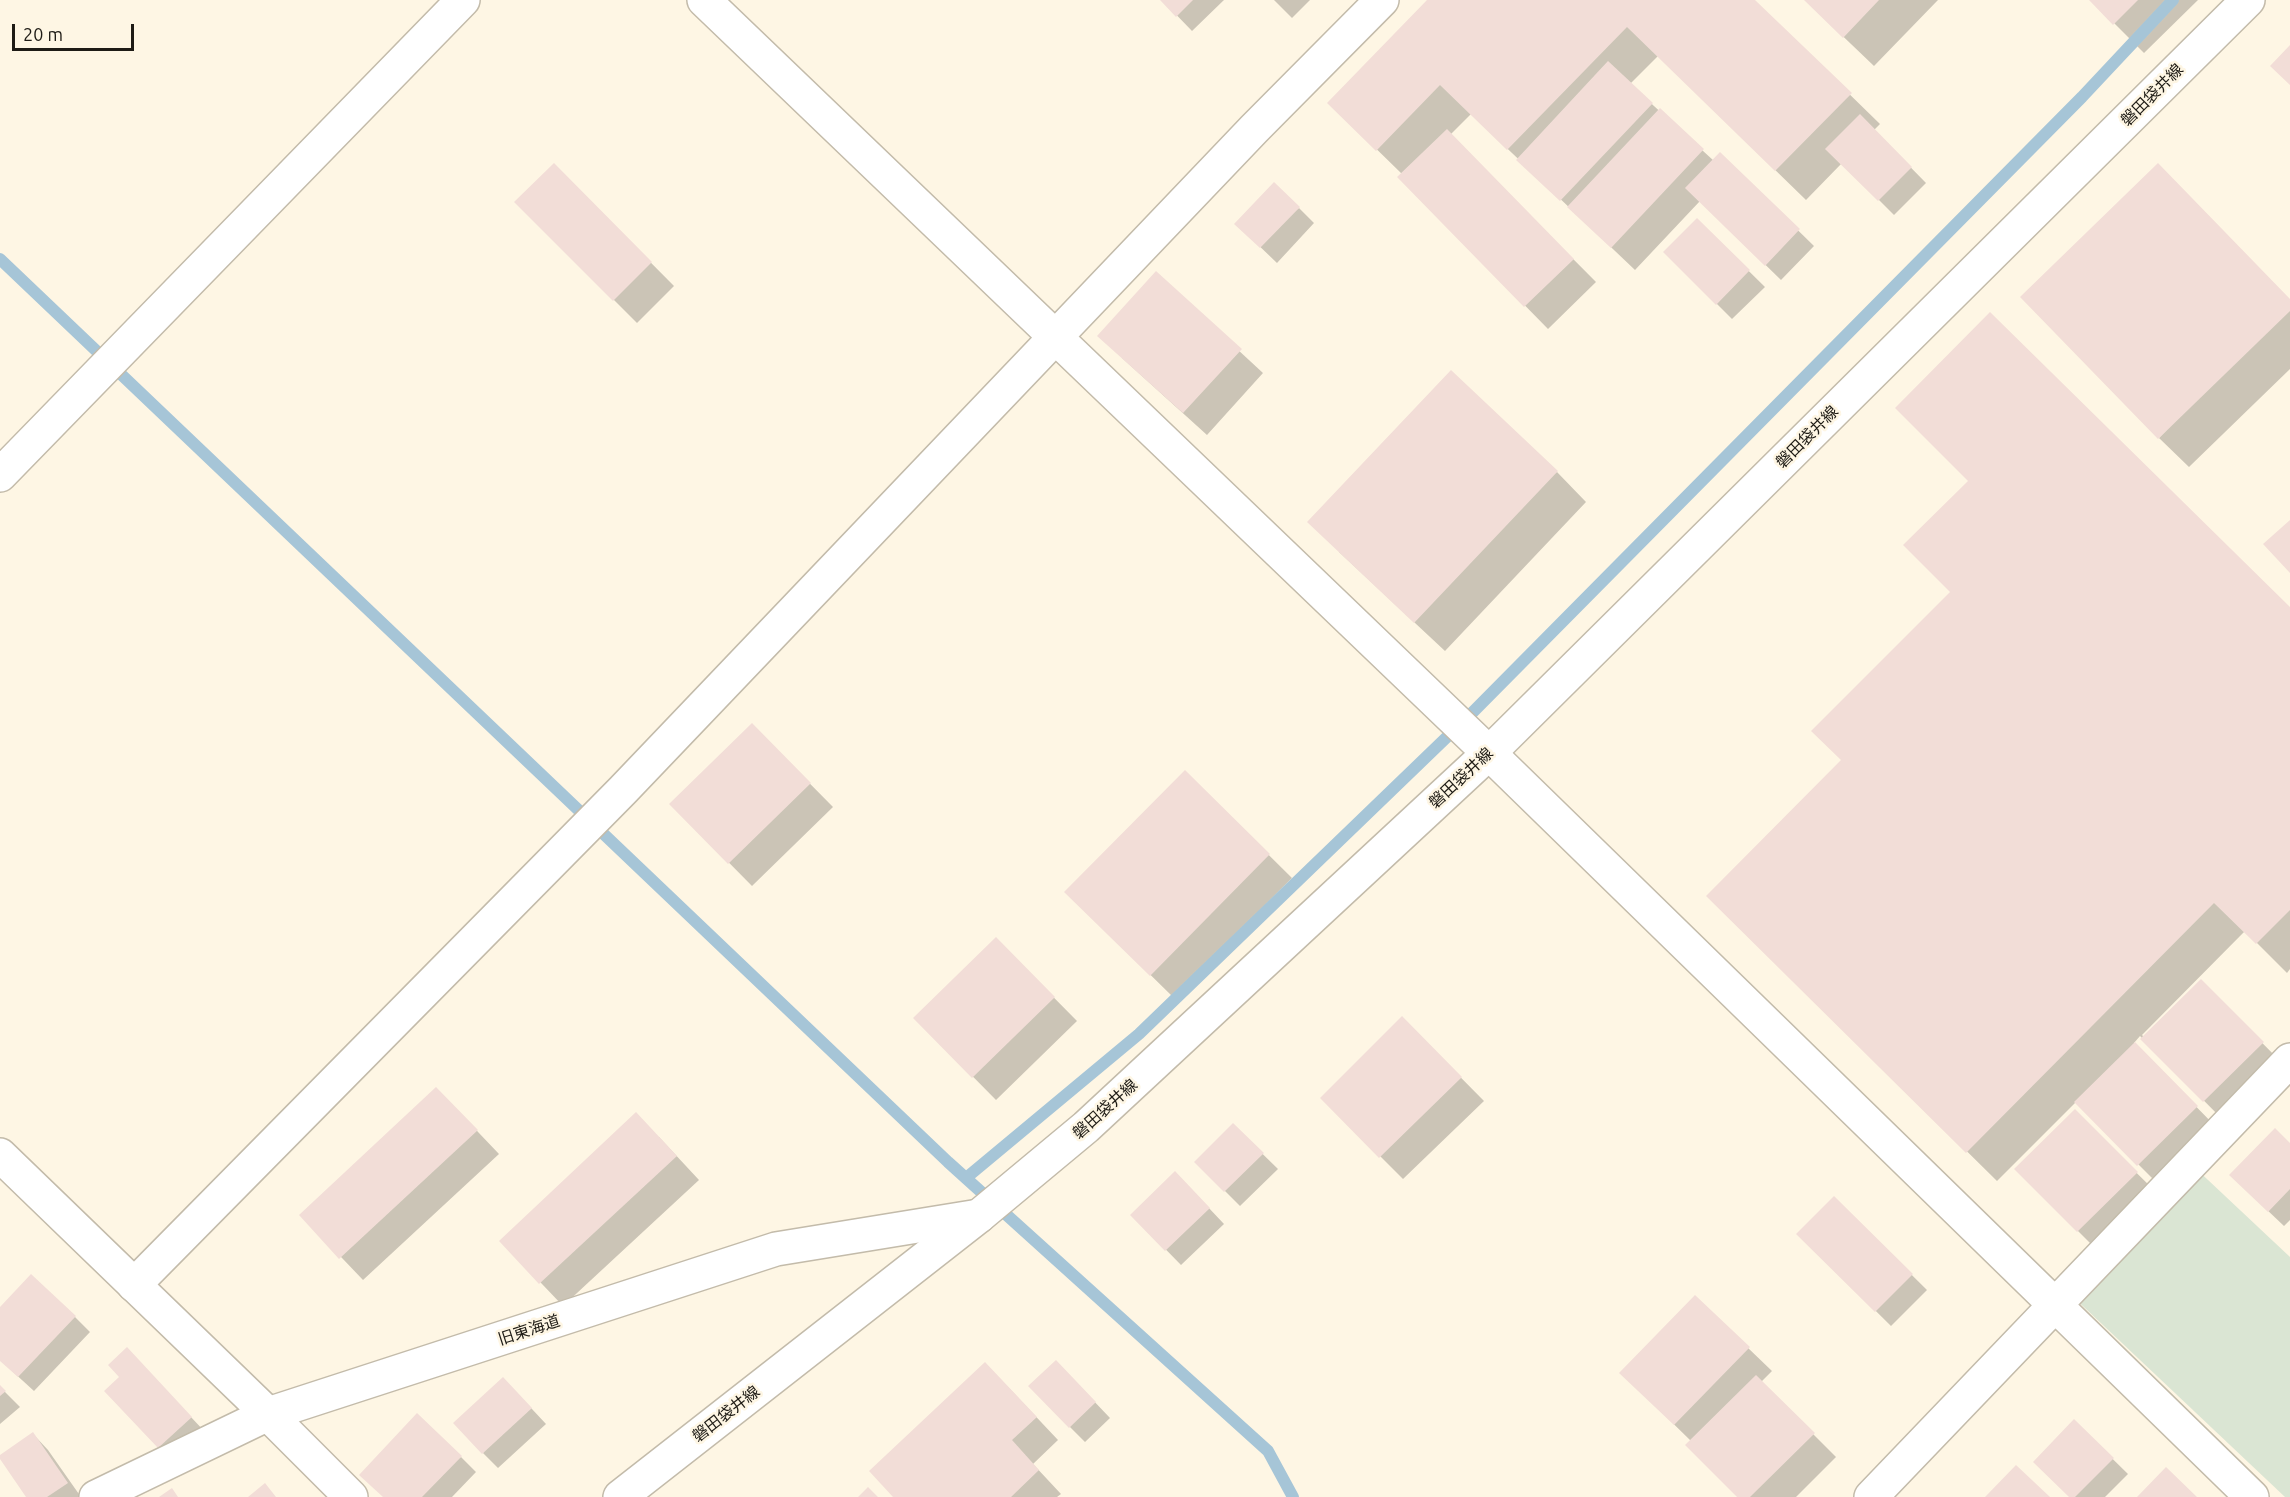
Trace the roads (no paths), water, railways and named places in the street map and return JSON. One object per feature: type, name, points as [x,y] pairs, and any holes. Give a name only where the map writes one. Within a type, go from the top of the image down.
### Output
[{"type":"street","points":[[0,475],[463,0]]},
{"type":"street","points":[[704,0],[1489,753],[2252,1497]]},
{"type":"street","points":[[134,1285],[623,790],[1054,338],[1382,0]]},
{"type":"street","name":"磐田袋井線","points":[[620,1497],[978,1216],[1086,1127],[1489,753],[2248,0]]},
{"type":"street","points":[[1871,1497],[2055,1305],[2284,1079]]},
{"type":"street","points":[[0,1155],[351,1497]]},
{"type":"street","name":"旧東海道","points":[[96,1497],[268,1414],[776,1249],[978,1216]]},
{"type":"waterway","points":[[1467,718],[2082,97],[2173,0]]},
{"type":"waterway","points":[[0,259],[948,1162],[1268,1451],[1293,1497]]},
{"type":"waterway","points":[[966,1178],[1139,1034],[1449,735]]}]
